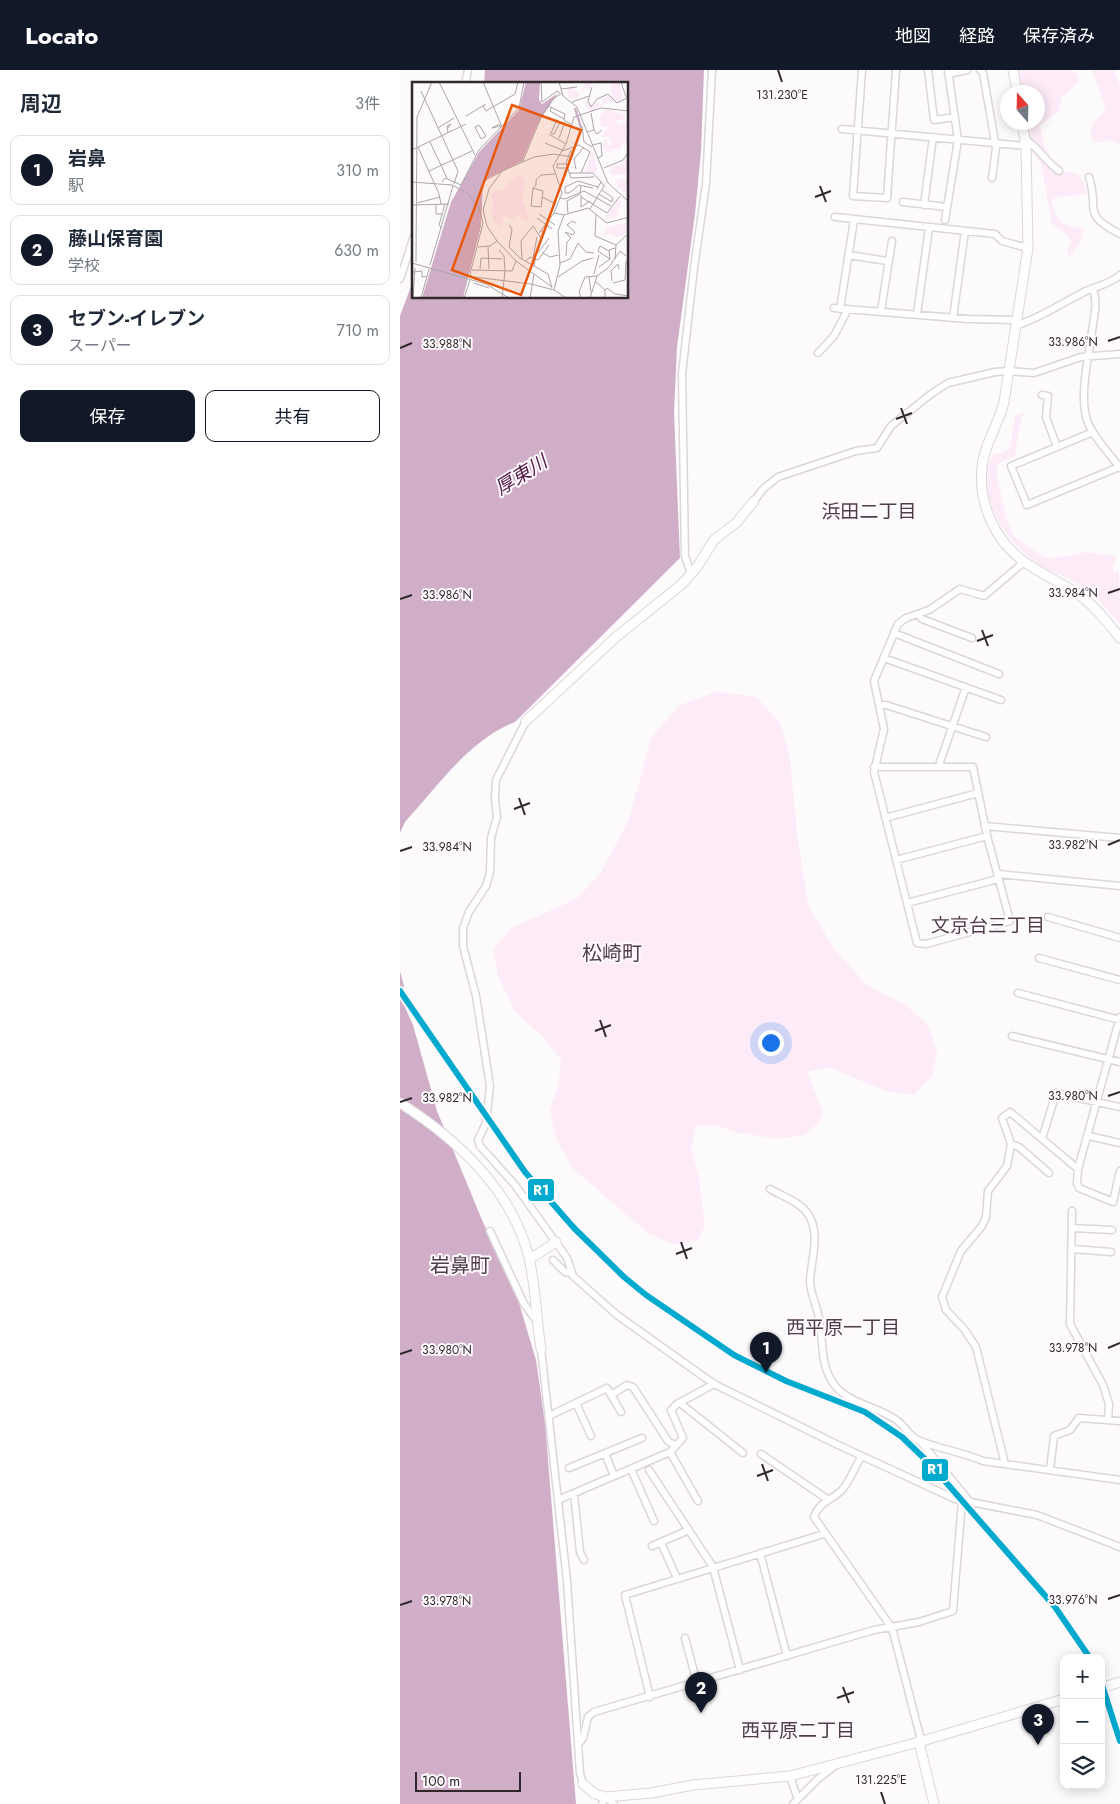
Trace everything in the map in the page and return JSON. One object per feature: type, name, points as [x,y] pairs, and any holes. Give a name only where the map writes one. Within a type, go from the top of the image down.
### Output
[{"type":"street","points":[[691,574],[686,565],[685,556],[682,374],[706,184],[712,70]]},
{"type":"street","points":[[862,70],[853,196],[887,198],[896,70]]},
{"type":"street","points":[[928,70],[934,120],[955,117]]},
{"type":"street","points":[[945,220],[958,140],[948,72],[967,70]]},
{"type":"street","points":[[980,70],[983,73],[996,148],[992,178]]},
{"type":"street","points":[[1013,70],[1016,85]]},
{"type":"street","points":[[842,129],[994,143],[1025,142],[1032,144],[1050,165],[1059,171]]},
{"type":"street","points":[[1023,130],[1028,248],[1002,411],[983,457],[981,486],[993,526],[1009,549],[1024,562],[1088,601],[1120,638]]},
{"type":"street","points":[[924,205],[933,138]]},
{"type":"street","points":[[1089,177],[1094,200],[1092,214],[1095,219],[1120,234]]},
{"type":"street","points":[[903,202],[947,208]]},
{"type":"street","points":[[835,217],[996,234],[1002,241],[1028,248]]},
{"type":"street","points":[[818,353],[834,336],[854,220]]},
{"type":"street","points":[[917,314],[929,228]]},
{"type":"street","points":[[952,318],[965,231]]},
{"type":"street","points":[[881,311],[887,260],[892,241]]},
{"type":"street","points":[[400,279],[412,242]]},
{"type":"street","points":[[848,255],[887,260]]},
{"type":"street","points":[[840,309],[1016,323],[1052,311],[1093,288],[1110,283],[1120,275]]},
{"type":"street","points":[[1093,288],[1097,301],[1088,356],[1085,406],[1093,432],[1120,467],[1027,505],[1011,466],[1093,432]]},
{"type":"street","points":[[1120,354],[1088,356],[1034,373],[1008,370],[948,383],[931,394],[892,426],[877,448],[856,451],[778,477],[762,489],[754,502],[736,523],[707,549],[691,574],[601,650],[526,721],[496,780],[497,818],[491,838],[490,872],[486,886],[465,921],[462,937],[476,996],[490,1086],[486,1123],[478,1140],[480,1146],[516,1185],[567,1258],[572,1273],[582,1285],[617,1315],[714,1384],[862,1456],[962,1501],[1002,1506],[1037,1515],[1120,1548]]},
{"type":"street","points":[[1042,395],[1048,396],[1046,416],[1058,447]]},
{"type":"street","points":[[874,768],[973,767],[987,836],[1010,921],[926,944],[917,943],[874,768],[884,729],[874,681],[898,624],[949,598],[960,589],[984,596],[1024,562]]},
{"type":"street","points":[[918,614],[922,619],[972,638]]},
{"type":"street","points":[[894,633],[999,674]]},
{"type":"street","points":[[884,658],[1001,700]]},
{"type":"street","points":[[940,767],[940,762],[966,687]]},
{"type":"street","points":[[880,705],[886,705],[986,738]]},
{"type":"street","points":[[885,818],[978,793]]},
{"type":"street","points":[[985,826],[1120,838]]},
{"type":"street","points":[[896,860],[987,836]]},
{"type":"street","points":[[907,903],[998,877],[1120,886]]},
{"type":"street","points":[[1048,917],[1120,938]]},
{"type":"street","points":[[1038,958],[1120,980]]},
{"type":"street","points":[[1018,993],[1120,1019],[1078,1169],[1077,1183],[1079,1188],[1113,1202],[1120,1171]]},
{"type":"street","points":[[1012,1036],[1120,1062]]},
{"type":"street","points":[[1042,1139],[1056,1092],[1120,1107]]},
{"type":"street","points":[[400,1103],[439,1132],[490,1181],[506,1202],[524,1239],[530,1260],[558,1500],[580,1742],[580,1773],[583,1784],[603,1800],[614,1804]]},
{"type":"street","points":[[1005,1464],[976,1347],[964,1329],[946,1310],[942,1297],[961,1251],[982,1226],[986,1217],[988,1191],[1007,1166],[1011,1144],[1002,1118],[1010,1112],[1078,1169]]},
{"type":"street","points":[[1088,1136],[1120,1143]]},
{"type":"street","points":[[1011,1144],[1019,1147],[1049,1173]]},
{"type":"street","points":[[770,1189],[802,1207],[812,1222],[814,1253],[810,1282],[819,1318],[822,1357],[830,1378],[847,1396],[898,1422],[910,1436],[983,1461],[1120,1480]]},
{"type":"street","points":[[1072,1211],[1070,1324],[1102,1385],[1109,1404],[1108,1420]]},
{"type":"street","points":[[1072,1228],[1112,1230]]},
{"type":"street","points":[[490,1230],[524,1304],[536,1320]]},
{"type":"street","points":[[530,1260],[556,1242]]},
{"type":"street","points":[[1072,1249],[1111,1252]]},
{"type":"street","points":[[553,1260],[565,1272],[572,1273]]},
{"type":"street","points":[[558,1500],[670,1452],[683,1438],[671,1410],[714,1384]]},
{"type":"street","points":[[611,1395],[627,1385],[633,1387],[668,1441],[676,1446]]},
{"type":"street","points":[[549,1416],[607,1388],[622,1412]]},
{"type":"street","points":[[576,1403],[590,1436]]},
{"type":"street","points":[[680,1403],[743,1453]]},
{"type":"street","points":[[1050,1470],[1054,1436],[1070,1430],[1079,1418],[1120,1421]]},
{"type":"street","points":[[569,1468],[642,1438]]},
{"type":"street","points":[[919,1440],[970,1502]]},
{"type":"street","points":[[670,1452],[698,1502]]},
{"type":"street","points":[[605,1453],[614,1476]]},
{"type":"street","points":[[761,1454],[827,1499]]},
{"type":"street","points":[[862,1456],[841,1490],[827,1499],[816,1511],[814,1517],[824,1534],[892,1628],[920,1736],[919,1742],[934,1804]]},
{"type":"street","points":[[631,1469],[654,1521]]},
{"type":"street","points":[[649,1470],[714,1567],[740,1670]]},
{"type":"street","points":[[574,1494],[580,1552],[584,1560]]},
{"type":"street","points":[[580,1742],[583,1738],[588,1717],[594,1712],[874,1630],[892,1628],[935,1618],[953,1610],[962,1501]]},
{"type":"street","points":[[652,1546],[689,1530]]},
{"type":"street","points":[[650,1696],[625,1595],[824,1534]]},
{"type":"street","points":[[660,1543],[676,1578]]},
{"type":"street","points":[[760,1553],[787,1656]]},
{"type":"street","points":[[685,1638],[697,1683]]},
{"type":"street","points":[[1105,1687],[1120,1682]]},
{"type":"street","points":[[603,1800],[693,1785],[790,1776],[919,1742],[1060,1700]]},
{"type":"street","points":[[793,1804],[818,1778],[837,1765]]},
{"type":"street","points":[[790,1776],[798,1797]]},
{"type":"shaded area","points":[[1016,70],[1072,70],[1078,74],[1079,82],[1061,98],[1059,111],[1045,121],[1045,85],[1019,85]]},
{"type":"shaded area","points":[[1092,70],[1114,70],[1120,85],[1120,144],[1109,140],[1098,143],[1093,141],[1091,136],[1091,127],[1106,109]]},
{"type":"shaded area","points":[[1026,130],[1041,130],[1044,146],[1055,165],[1066,172],[1078,175],[1085,184],[1087,194],[1056,197],[1052,201],[1058,219],[1061,222],[1065,225],[1084,228],[1080,243],[1069,257],[1067,251],[1071,241],[1067,235],[1052,224],[1041,164],[1031,150],[1034,142]]},
{"type":"shaded area","points":[[1022,412],[1025,414],[1021,418],[1015,456],[997,465],[996,474],[1007,519],[1014,537],[1045,558],[1069,556],[1085,552],[1115,556],[1116,560],[1113,567],[1114,573],[1119,573],[1120,624],[1082,586],[1039,565],[1023,552],[1012,540],[995,513],[989,499],[988,469],[993,454],[1004,452],[1010,447],[1015,416]]},
{"type":"shaded area","points":[[717,692],[756,697],[780,722],[790,759],[797,834],[808,905],[834,949],[867,985],[906,1005],[928,1025],[937,1052],[932,1076],[914,1095],[886,1091],[828,1067],[807,1072],[823,1112],[819,1122],[805,1135],[777,1139],[735,1132],[716,1125],[696,1126],[691,1147],[699,1177],[705,1226],[698,1241],[674,1245],[648,1233],[572,1168],[555,1136],[550,1110],[559,1081],[561,1060],[544,1038],[515,1011],[498,976],[493,950],[511,928],[576,899],[600,874],[629,820],[651,738],[680,705]]},
{"type":"water","name":"厚東川","points":[[485,70],[704,70],[701,151],[695,214],[677,347],[674,412],[680,558],[515,722],[498,730],[468,752],[405,822],[400,833],[400,316],[412,283],[412,299],[629,299],[629,82],[484,82]]},
{"type":"water","points":[[400,971],[404,986],[401,998],[413,1025],[437,1111],[482,1220],[516,1293],[536,1360],[545,1423],[576,1804],[400,1804]]},
{"type":"transit line","name":"R1","points":[[400,991],[525,1172],[574,1228],[624,1277],[646,1295],[734,1355],[786,1381],[865,1412],[902,1437],[930,1464],[1055,1607],[1087,1654]]},
{"type":"transit line","name":"R1","points":[[1105,1694],[1120,1741]]},
{"type":"place","name":"岩鼻","points":[[766,1373]]},
{"type":"place","name":"藤山保育園","points":[[701,1713]]},
{"type":"place","name":"セブン-イレブン","points":[[1038,1745]]},
{"type":"district","name":"浜田二丁目","points":[[869,511]]},
{"type":"district","name":"文京台三丁目","points":[[988,925]]},
{"type":"district","name":"松崎町","points":[[612,953]]},
{"type":"district","name":"岩鼻町","points":[[460,1265]]},
{"type":"district","name":"西平原一丁目","points":[[843,1327]]},
{"type":"district","name":"西平原二丁目","points":[[798,1730]]}]
